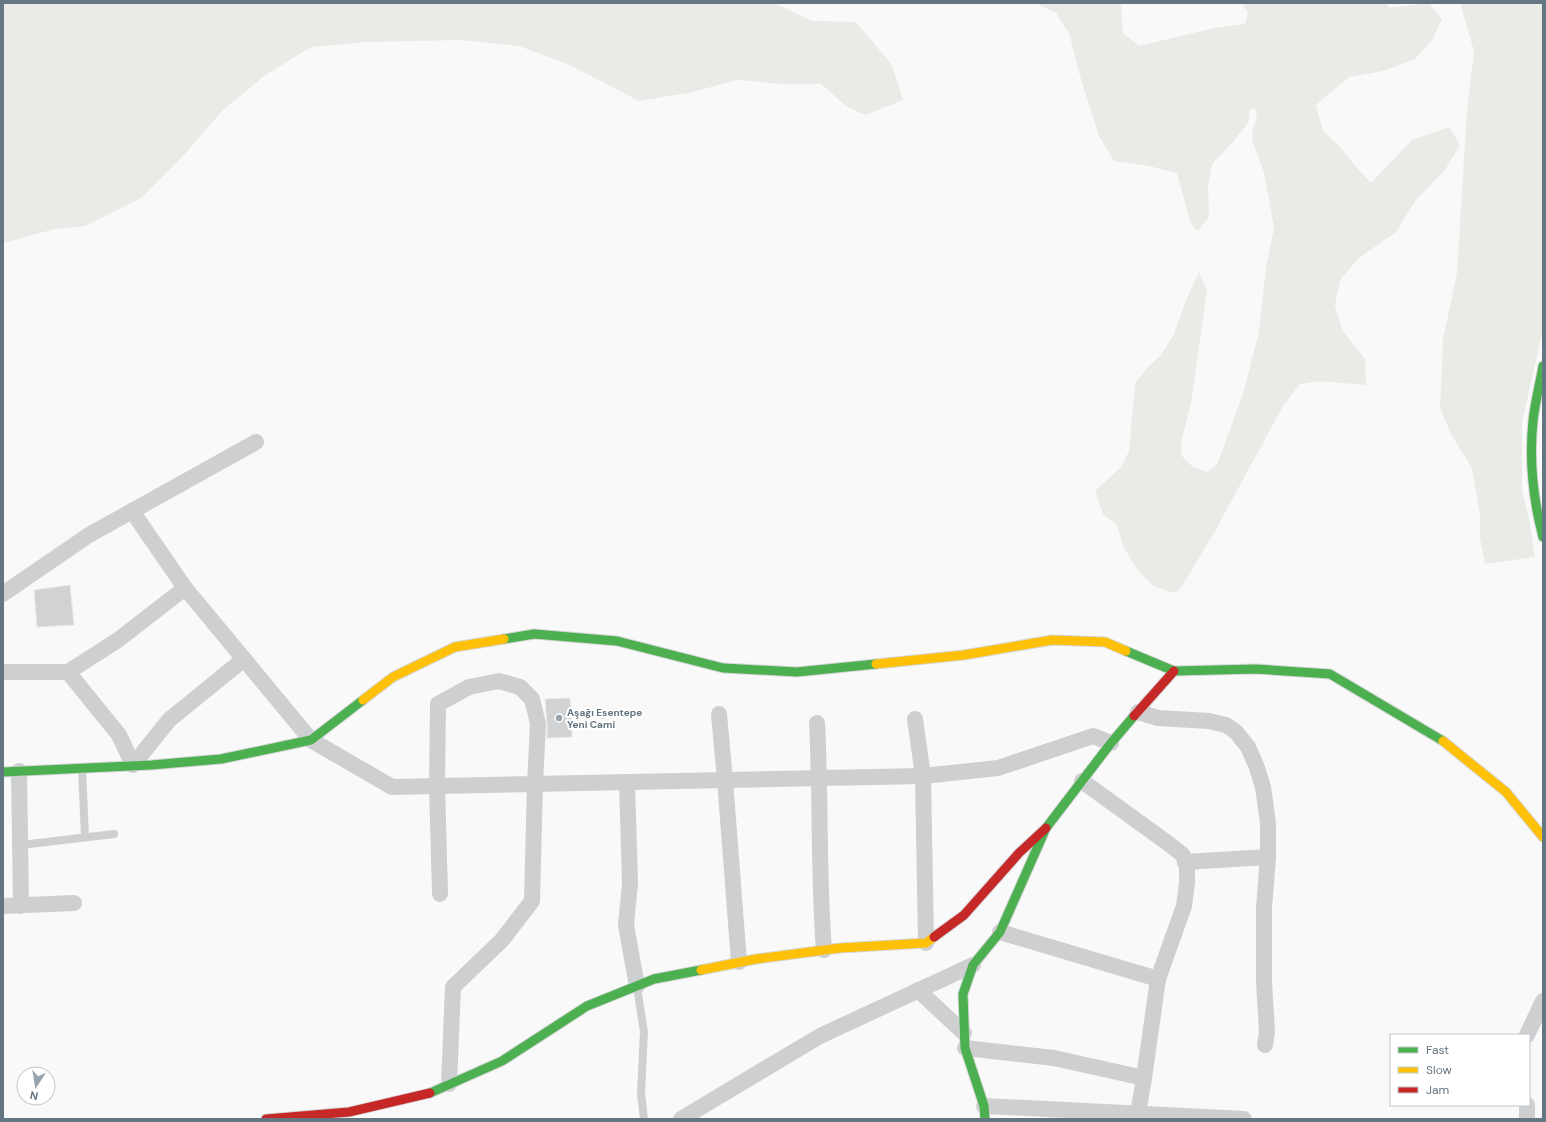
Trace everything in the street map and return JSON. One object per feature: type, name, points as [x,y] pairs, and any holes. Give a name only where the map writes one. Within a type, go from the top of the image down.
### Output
[{"type":"main road","points":[[1543,366],[1533,420],[1532,458],[1536,513],[1543,537]]},
{"type":"main road","points":[[3,772],[221,759],[311,740],[393,677],[455,647],[534,634],[617,641],[723,668],[798,672],[964,655],[1052,640],[1105,642],[1174,671],[1256,669],[1330,674],[1448,744],[1506,792],[1543,837]]},
{"type":"main road","points":[[266,1119],[349,1112],[427,1094],[502,1060],[587,1006],[654,979],[756,959],[824,950],[926,943],[964,915],[1019,852],[1046,828],[1111,743],[1174,671]]},
{"type":"main road","points":[[985,1113],[964,1040],[962,994],[973,965],[1000,932],[1046,828]]},
{"type":"street","points":[[3,594],[89,535],[256,442]]},
{"type":"street","points":[[132,511],[185,588],[311,740],[392,787],[923,776],[998,768],[1092,736],[1111,743]]},
{"type":"street","points":[[3,672],[68,672],[118,640],[185,588]]},
{"type":"street","points":[[68,672],[119,735],[133,765],[169,720],[244,659]]},
{"type":"street","points":[[440,894],[437,786],[438,704],[469,687],[499,681],[520,687],[532,699],[538,724],[532,901],[502,940],[453,987],[449,1084]]},
{"type":"street","points":[[1138,712],[1158,718],[1209,721],[1226,725],[1236,732],[1248,748],[1256,766],[1263,787],[1268,823],[1268,857],[1264,908],[1264,982],[1267,1032],[1265,1045]]},
{"type":"street","points":[[719,714],[739,962]]},
{"type":"street","points":[[915,719],[923,776],[926,943]]},
{"type":"street","points":[[817,723],[820,778],[820,902],[824,950]]},
{"type":"street","points":[[20,771],[21,906]]},
{"type":"street","points":[[1082,781],[1170,844],[1183,855],[1187,868],[1184,906],[1166,960],[1158,978],[1144,1078],[1137,1116]]},
{"type":"street","points":[[627,782],[630,883],[626,925],[637,986]]},
{"type":"street","points":[[1185,862],[1268,857]]},
{"type":"street","points":[[3,906],[74,903]]},
{"type":"street","points":[[1000,932],[1158,978]]},
{"type":"street","points":[[681,1119],[820,1036],[973,965]]},
{"type":"street","points":[[918,990],[964,1040],[1144,1078]]},
{"type":"street","points":[[1528,1034],[1542,1009]]},
{"type":"street","points":[[1527,1106],[1527,1119]]},
{"type":"street","points":[[985,1113],[1244,1119]]},
{"type":"lane","points":[[82,768],[85,837]]},
{"type":"lane","points":[[20,845],[114,834]]},
{"type":"lane","points":[[637,986],[644,1032],[641,1093],[644,1119]]},
{"type":"shaded area","points":[[3,3],[774,3],[812,21],[856,22],[892,65],[903,100],[865,115],[846,106],[821,84],[783,84],[737,80],[693,92],[639,101],[570,65],[519,46],[460,40],[367,42],[311,47],[264,76],[222,111],[182,157],[141,198],[85,226],[55,229],[3,243]]},
{"type":"shaded area","points":[[1035,3],[1121,3],[1123,33],[1139,46],[1214,28],[1245,24],[1248,13],[1242,3],[1385,3],[1390,8],[1429,3],[1442,19],[1432,40],[1415,59],[1383,71],[1349,77],[1316,105],[1323,131],[1341,148],[1371,183],[1412,140],[1449,127],[1460,145],[1445,170],[1415,201],[1396,232],[1359,258],[1340,280],[1335,305],[1342,330],[1365,359],[1366,385],[1319,381],[1300,384],[1283,406],[1215,531],[1182,586],[1175,593],[1155,587],[1139,572],[1124,548],[1117,525],[1103,514],[1095,491],[1121,467],[1129,451],[1135,383],[1148,367],[1161,355],[1173,336],[1187,298],[1199,272],[1207,290],[1191,404],[1182,438],[1181,455],[1192,466],[1207,472],[1217,465],[1244,391],[1259,332],[1266,268],[1274,228],[1264,172],[1253,143],[1252,131],[1257,117],[1255,108],[1250,110],[1248,123],[1212,164],[1208,187],[1209,217],[1198,231],[1191,225],[1177,173],[1149,166],[1114,161],[1099,136],[1080,76],[1069,33],[1056,13]]},
{"type":"shaded area","points":[[1460,3],[1543,3],[1543,329],[1522,422],[1522,490],[1530,524],[1535,557],[1485,564],[1480,538],[1480,514],[1472,468],[1451,434],[1440,408],[1443,339],[1457,273],[1467,111],[1474,51]]},
{"type":"building","points":[[70,585],[74,625],[37,627],[34,590]]},
{"type":"building","name":"Aşağı Esentepe Yeni Cami","points":[[570,698],[572,737],[547,738],[545,699]]},
{"type":"traffic: fast","points":[[1543,366],[1534,414],[1531,450],[1534,494],[1543,537]]},
{"type":"traffic: fast","points":[[504,639],[534,634],[617,641],[723,668],[797,672],[876,664]]},
{"type":"traffic: fast","points":[[1126,651],[1174,671],[1256,669],[1330,674],[1443,741]]},
{"type":"traffic: fast","points":[[3,772],[151,765],[221,759],[311,740],[363,700]]},
{"type":"traffic: fast","points":[[985,1119],[984,1106],[965,1048],[963,994],[973,965],[1000,932],[1046,828],[1111,743],[1134,716]]},
{"type":"traffic: fast","points":[[430,1093],[502,1061],[587,1006],[654,979],[701,970]]},
{"type":"traffic: slow","points":[[363,700],[393,677],[455,647],[504,639]]},
{"type":"traffic: slow","points":[[876,664],[964,655],[1052,640],[1105,642],[1126,651]]},
{"type":"traffic: slow","points":[[1443,741],[1506,792],[1543,837]]},
{"type":"traffic: slow","points":[[701,970],[756,959],[840,948],[926,943],[934,937]]},
{"type":"traffic: jam","points":[[1134,716],[1174,671]]},
{"type":"traffic: jam","points":[[934,937],[964,915],[1019,853],[1046,828]]},
{"type":"traffic: jam","points":[[266,1119],[349,1112],[430,1093]]},
{"type":"place","name":"Aşağı Esentepe Yeni Cami","points":[[559,718]]}]
